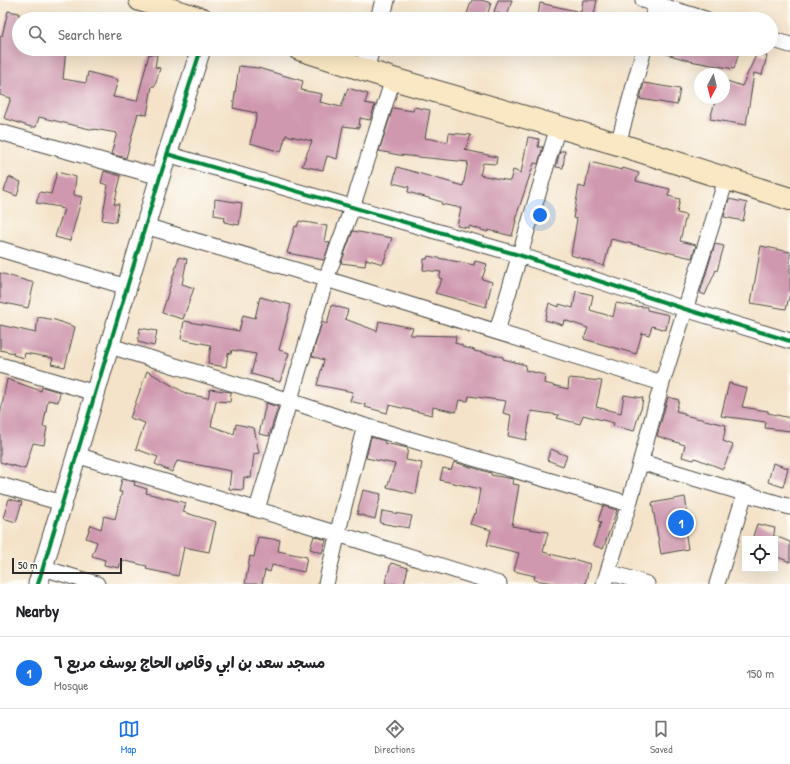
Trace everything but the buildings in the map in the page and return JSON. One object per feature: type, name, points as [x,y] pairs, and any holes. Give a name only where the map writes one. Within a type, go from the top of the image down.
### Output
[{"type":"main road","points":[[140,0],[179,12]]},
{"type":"main road","points":[[347,56],[367,59],[393,79],[618,144],[726,180],[790,199]]},
{"type":"street","points":[[382,12],[386,0]]},
{"type":"street","points":[[652,12],[652,1],[684,12]]},
{"type":"street","points":[[778,41],[790,45]]},
{"type":"street","points":[[97,584],[41,576],[76,455],[128,287],[166,154],[199,56]]},
{"type":"street","points":[[618,144],[642,56]]},
{"type":"street","points":[[257,509],[326,279],[352,208],[393,79]]},
{"type":"street","points":[[497,331],[558,127]]},
{"type":"street","points":[[0,132],[160,177]]},
{"type":"street","points":[[166,154],[519,255],[685,309],[790,340]]},
{"type":"street","points":[[647,584],[606,578],[629,504],[662,383],[726,180]]},
{"type":"street","points":[[145,226],[326,279],[662,383]]},
{"type":"street","points":[[0,250],[128,287]]},
{"type":"street","points":[[110,346],[290,401],[365,426],[629,504]]},
{"type":"street","points":[[0,365],[95,394]]},
{"type":"street","points":[[326,584],[365,426]]},
{"type":"street","points":[[76,455],[257,509],[493,583]]},
{"type":"street","points":[[641,462],[790,506]]},
{"type":"street","points":[[0,485],[62,503]]},
{"type":"street","points":[[717,584],[745,493]]},
{"type":"cycle path","points":[[38,584],[160,177],[199,56]]},
{"type":"cycle path","points":[[167,154],[519,255],[685,309],[790,341]]},
{"type":"place","name":"مسجد سعد بن ابي وقاص الحاج يوسف مربع ٦","points":[[681,523]]}]
